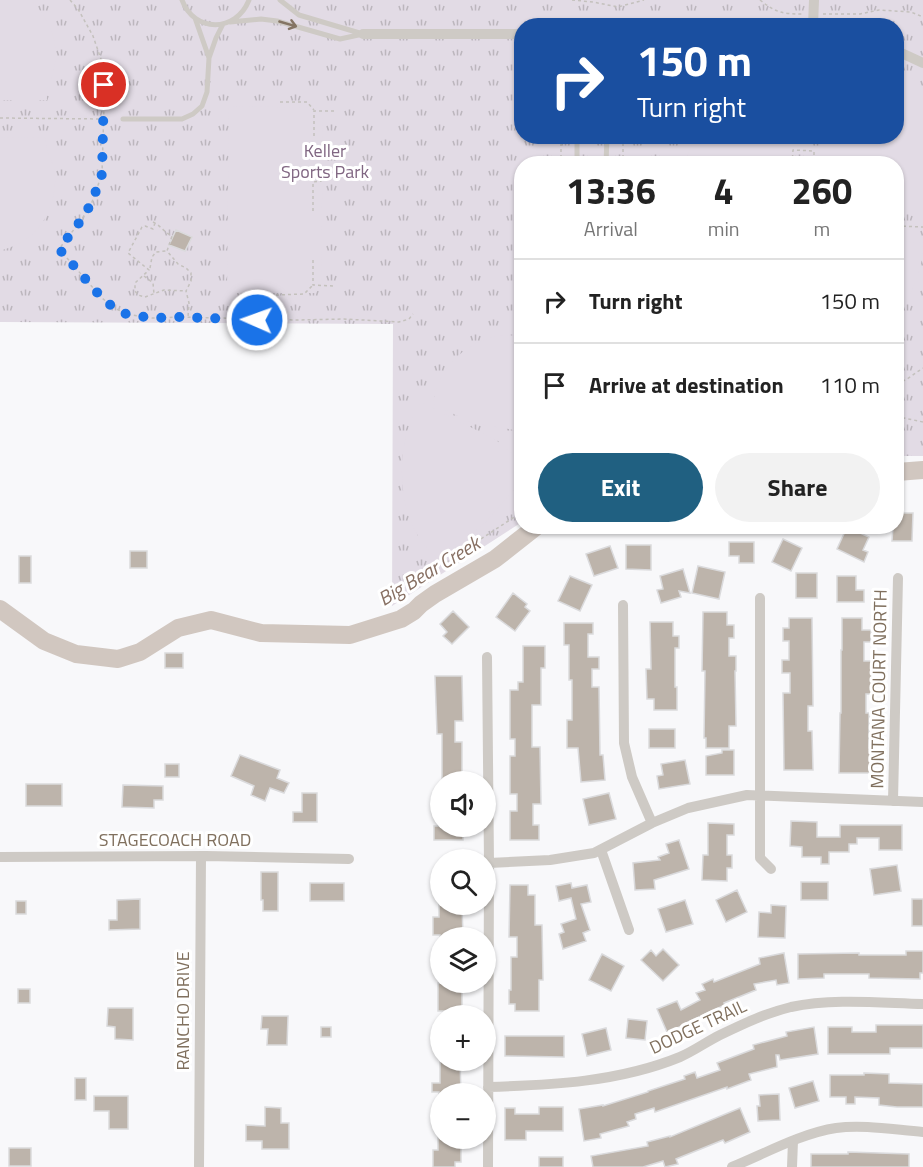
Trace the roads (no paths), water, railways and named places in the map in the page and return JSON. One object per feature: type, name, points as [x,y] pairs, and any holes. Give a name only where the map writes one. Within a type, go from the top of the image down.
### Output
[{"type":"street","points":[[813,18],[814,0]]},
{"type":"street","points":[[363,34],[514,34]]},
{"type":"street","points":[[904,54],[923,63]]},
{"type":"street","name":"MONTANA COURT NORTH","points":[[893,801],[898,578]]},
{"type":"street","points":[[760,598],[760,858],[771,869]]},
{"type":"street","points":[[622,605],[624,743],[632,777],[652,823]]},
{"type":"street","points":[[487,657],[489,849]]},
{"type":"street","points":[[496,863],[550,860],[594,853],[652,823],[688,808],[747,795],[923,802]]},
{"type":"street","points":[[601,850],[629,930]]},
{"type":"street","name":"STAGECOACH ROAD","points":[[0,857],[201,856],[349,859]]},
{"type":"street","name":"RANCHO DRIVE","points":[[199,1167],[201,856]]},
{"type":"street","points":[[488,1083],[489,915]]},
{"type":"street","name":"DODGE TRAIL","points":[[496,1088],[594,1080],[640,1070],[681,1057],[761,1016],[793,1007],[819,1003],[862,1002],[923,1004]]},
{"type":"street","points":[[732,1167],[793,1142],[837,1128],[857,1127],[923,1132]]},
{"type":"street","points":[[792,1167],[793,1142]]},
{"type":"street","points":[[488,1149],[488,1167]]},
{"type":"lane","points":[[182,0],[195,18],[213,25],[261,19],[277,21],[340,39],[363,34]]},
{"type":"lane","points":[[123,119],[182,119],[193,114],[202,106],[207,92],[209,58],[216,38],[227,23],[240,16],[249,0]]},
{"type":"lane","points":[[280,0],[299,15],[363,34]]},
{"type":"lane","points":[[195,18],[209,58]]},
{"type":"waterway","name":"Big Bear Creek","points":[[904,471],[923,470]]},
{"type":"waterway","name":"Big Bear Creek","points":[[0,609],[44,641],[76,654],[118,659],[140,652],[178,628],[211,620],[261,633],[350,635],[401,619],[435,594],[495,559],[527,534]]},
{"type":"park label","name":"Keller Sports Park","points":[[325,161]]}]
